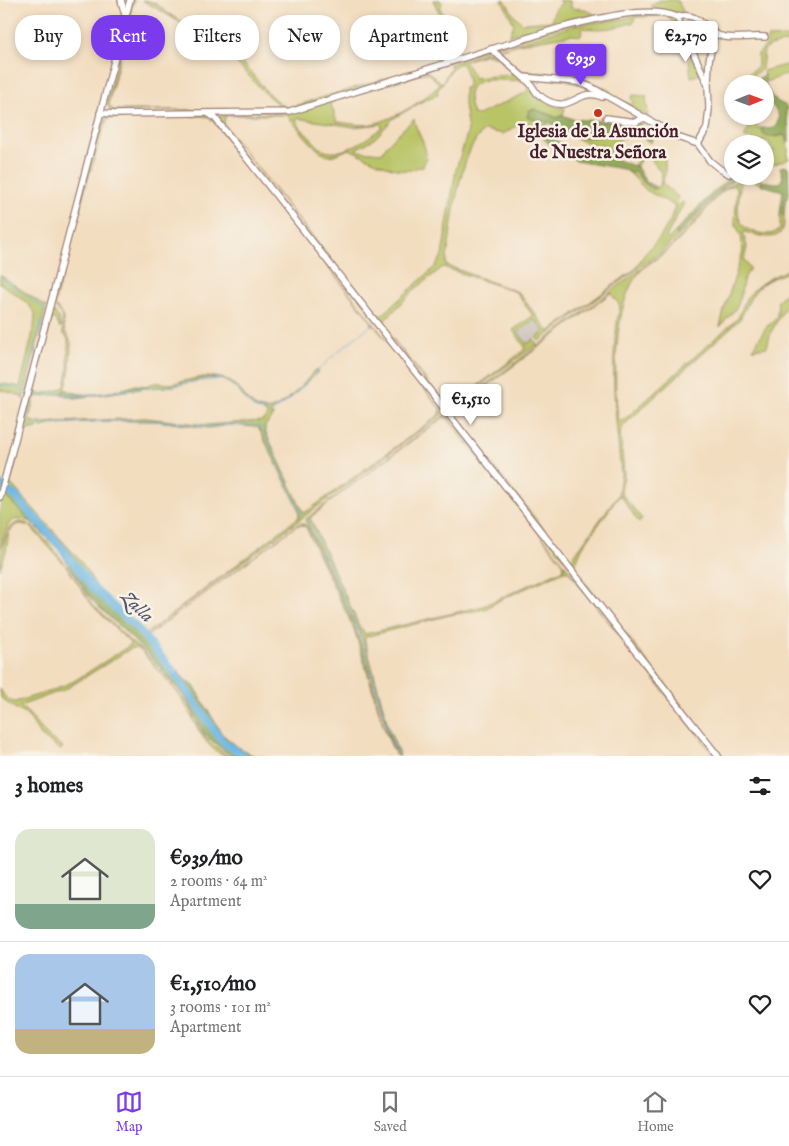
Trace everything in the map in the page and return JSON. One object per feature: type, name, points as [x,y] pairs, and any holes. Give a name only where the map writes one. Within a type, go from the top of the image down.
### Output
[{"type":"street","points":[[0,497],[124,21],[125,0]]},
{"type":"street","points":[[100,113],[290,112],[556,29],[592,20],[653,12],[669,13],[677,17],[708,85]]},
{"type":"street","points":[[677,17],[686,14],[697,18],[714,33],[725,37],[765,36]]},
{"type":"street","points":[[698,144],[708,128],[708,60],[714,33]]},
{"type":"street","points":[[492,50],[533,86],[536,94],[550,103],[563,105],[586,94],[597,95],[636,113]]},
{"type":"street","points":[[523,77],[578,82],[591,87],[680,138],[698,144],[710,162],[724,172]]},
{"type":"street","points":[[208,113],[215,118],[718,756]]},
{"type":"street","points":[[606,118],[636,122],[644,118]]},
{"type":"shaded area","points":[[535,320],[544,332],[528,344],[518,332]]},
{"type":"green space","points":[[132,0],[135,0],[130,15],[128,15]]},
{"type":"green space","points":[[142,0],[155,3],[175,19]]},
{"type":"green space","points":[[433,0],[440,0],[442,4],[440,8],[444,15],[440,15]]},
{"type":"green space","points":[[502,0],[505,0],[513,14],[522,23],[552,21],[555,11],[562,3],[558,0],[572,1],[570,6],[593,13],[594,16],[564,20],[570,24],[467,56],[467,53],[525,35],[524,30],[509,36],[514,24]]},
{"type":"green space","points":[[660,0],[677,0],[683,11],[682,14],[653,11],[651,5]]},
{"type":"green space","points":[[652,14],[670,15],[676,19],[701,74],[691,77],[689,61],[691,55],[670,18],[663,16],[635,17],[634,22],[614,28],[582,28],[581,36],[571,35],[518,44],[499,50],[521,71],[546,73],[560,79],[522,74],[496,50],[575,25]]},
{"type":"green space","points":[[789,37],[789,42],[770,46],[764,50],[762,69],[753,75],[748,75],[758,66],[758,54],[767,44],[767,38]]},
{"type":"green space","points":[[488,52],[493,53],[525,80],[493,80],[475,84],[470,90],[469,99],[473,114],[478,115],[525,93],[531,86],[550,104],[565,108],[563,115],[557,118],[545,112],[532,119],[548,122],[547,125],[521,123],[503,134],[485,130],[476,140],[468,155],[457,193],[446,265],[518,292],[549,332],[634,270],[670,221],[675,206],[646,190],[630,173],[634,170],[644,183],[654,189],[660,186],[662,174],[647,154],[644,155],[637,167],[634,165],[642,156],[647,153],[650,153],[665,158],[665,174],[662,183],[678,197],[677,202],[680,205],[682,202],[684,203],[666,237],[668,239],[677,230],[676,234],[678,236],[662,251],[539,341],[536,338],[544,332],[535,320],[518,332],[527,344],[534,339],[537,344],[447,409],[259,170],[377,317],[383,314],[435,267],[442,256],[456,169],[468,131],[464,88],[468,87],[468,80],[461,63],[450,71],[437,91],[438,94],[394,118],[374,139],[356,149],[359,151],[382,153],[392,140],[414,119],[426,155],[422,168],[403,170],[394,168],[349,149],[330,156],[326,155],[314,146],[287,115],[226,115],[223,124],[219,119],[220,115],[279,113],[427,71],[442,83],[451,68],[450,64]],"holes":[[[486,54],[497,57],[513,72],[512,74],[475,78],[465,61]],[[428,73],[440,84],[427,96],[409,108],[390,118],[372,124],[359,125],[337,122],[330,102]],[[296,118],[354,127],[381,124],[382,127],[355,145],[332,152],[325,151],[319,147],[302,129]],[[443,267],[516,292],[533,316],[513,330],[525,347],[523,351],[462,398],[447,406],[384,328],[384,321],[414,290]]]},
{"type":"green space","points":[[117,60],[119,60],[109,102],[110,107],[114,110],[280,110],[282,108],[234,60],[239,60],[274,99],[288,108],[433,64],[435,60],[437,60],[438,65],[289,110],[115,111],[110,110],[107,102]]},
{"type":"green space","points":[[789,64],[789,77],[786,75],[774,79],[774,75],[764,75],[763,71]]},
{"type":"green space","points":[[546,73],[580,79],[610,91],[608,95],[555,76],[547,75]]},
{"type":"green space","points":[[633,95],[646,96],[648,116],[619,102],[620,100],[632,105],[633,101],[631,99]]},
{"type":"green space","points":[[774,98],[788,108],[786,110],[789,143],[784,135],[764,135],[761,128],[772,129],[777,124],[779,119]]},
{"type":"green space","points":[[535,109],[557,118],[563,115],[572,119],[643,124],[640,131],[652,138],[651,143],[638,137],[624,137],[623,131],[588,138],[579,137],[570,130],[562,130],[548,122],[527,117],[529,110]]},
{"type":"green space","points":[[205,114],[214,120],[443,412],[441,415],[146,634],[299,517],[298,507],[258,427],[230,425],[208,428],[157,421],[108,421],[55,424],[24,431],[10,483],[80,560],[99,590],[56,535],[5,486],[50,316],[54,312],[59,318],[61,327],[55,319],[52,319],[33,391],[41,394],[59,390],[65,386],[68,371],[68,339],[63,333],[63,321],[71,343],[70,370],[65,389],[61,394],[35,397],[29,418],[31,421],[39,423],[145,418],[207,425],[262,421],[266,418],[267,413],[253,406],[233,386],[221,379],[200,379],[171,386],[147,388],[146,386],[155,383],[173,384],[205,377],[218,377],[232,383],[258,408],[267,409],[276,407],[285,401],[294,394],[315,370],[318,372],[297,392],[271,413],[271,416],[274,415],[265,426],[265,431],[303,512],[306,512],[438,416],[440,409],[374,325],[372,326],[371,321],[209,117],[130,116],[111,118],[106,121],[84,192],[54,305],[61,314],[53,304],[103,121],[107,117],[112,116]]},
{"type":"green space","points":[[543,125],[547,125],[545,133],[571,150],[605,157],[610,152],[611,158],[637,167],[646,182],[656,187],[654,189],[650,188],[634,170],[630,173],[623,169],[576,161],[554,148],[541,136]]},
{"type":"green space","points":[[748,125],[756,125],[764,135],[745,135],[749,128]]},
{"type":"green space","points":[[562,130],[580,137],[602,136],[623,131],[624,137],[616,142],[605,157],[608,149],[606,146],[583,141]]},
{"type":"green space","points":[[784,135],[789,159],[774,164],[774,137]]},
{"type":"green space","points":[[780,167],[788,167],[789,194],[785,202],[784,216],[780,213],[783,191],[762,185],[780,183],[783,177]]},
{"type":"green space","points":[[724,183],[724,185],[727,185],[678,236],[676,234],[677,230]]},
{"type":"green space","points":[[730,185],[734,185],[717,197],[674,245],[641,270],[631,286],[624,302],[617,342],[616,403],[618,418],[620,420],[625,419],[738,318],[750,293],[760,285],[771,278],[789,269],[789,271],[762,284],[751,298],[740,319],[625,424],[620,431],[624,474],[621,493],[642,519],[639,523],[621,496],[619,496],[582,548],[575,565],[577,572],[722,756],[720,756],[449,412],[668,249],[721,191]],"holes":[[[611,293],[620,306],[616,328],[614,391],[621,475],[618,495],[570,561],[455,419],[456,409]]]},
{"type":"green space","points":[[734,185],[740,185],[738,209],[744,227],[760,233],[773,233],[780,229],[780,213],[784,216],[784,225],[782,231],[772,237],[743,233],[747,247],[744,260],[750,268],[743,281],[737,307],[720,327],[743,251],[741,236],[735,223],[737,189]]},
{"type":"green space","points":[[0,275],[46,307],[23,400],[22,396],[0,390],[0,383],[20,387],[34,328],[35,313],[26,302],[0,283]]},
{"type":"green space","points":[[789,290],[789,300],[771,332],[767,347],[753,349],[766,327],[777,316],[778,300]]},
{"type":"green space","points":[[136,385],[146,386],[147,388],[75,398],[61,394],[66,389],[81,394],[90,394],[110,392]]},
{"type":"green space","points":[[445,415],[448,416],[715,756],[568,571],[564,571],[502,599],[485,609],[450,615],[365,637],[389,729],[400,756],[398,756],[389,736],[360,633],[306,519],[341,493],[310,518],[360,628],[365,634],[483,606],[564,569],[563,563],[447,418],[444,417],[347,488]]},
{"type":"green space","points":[[5,486],[24,502],[72,554],[94,586],[109,603],[142,629],[184,679],[194,686],[222,734],[238,747],[254,756],[231,756],[205,735],[183,695],[147,653],[90,598],[60,551],[3,494]]},
{"type":"green space","points":[[3,494],[32,522],[16,519],[12,521],[8,525],[0,548],[0,507]]},
{"type":"green space","points":[[18,522],[32,526],[69,569],[91,603],[132,643],[143,651],[167,680],[142,652],[136,648],[130,649],[66,689],[20,706],[47,736],[63,747],[61,750],[41,736],[26,715],[1,698],[0,689],[8,699],[15,702],[54,690],[74,681],[129,646],[130,643],[93,606],[66,566],[30,526],[16,525],[9,532],[6,551],[0,569],[3,543],[9,530]]},
{"type":"green space","points":[[301,523],[307,527],[354,624],[364,653],[383,724],[396,756],[386,734],[354,629],[306,527],[302,525],[296,526],[148,635],[297,525]]},
{"type":"green space","points":[[185,703],[206,739],[228,756],[210,746],[198,729]]},
{"type":"waterway","points":[[0,277],[43,308],[43,313]]},
{"type":"waterway","points":[[23,390],[42,319]]},
{"type":"waterway","points":[[33,394],[42,396],[60,393],[75,396],[166,387],[219,379],[231,383],[253,408],[269,412],[277,409],[290,399],[325,363],[373,324]]},
{"type":"waterway","points":[[0,385],[24,391]]},
{"type":"waterway","points":[[31,394],[33,394],[25,423],[27,425],[127,420],[205,426],[261,426],[302,515]]},
{"type":"waterway","name":"Zalla","points":[[0,485],[15,496],[60,546],[94,589],[137,628],[172,670],[222,741],[244,756]]},
{"type":"waterway","points":[[307,519],[360,634],[391,739],[399,756]]},
{"type":"place","name":"Iglesia de la Asunción de Nuestra Señora","points":[[598,113]]}]
